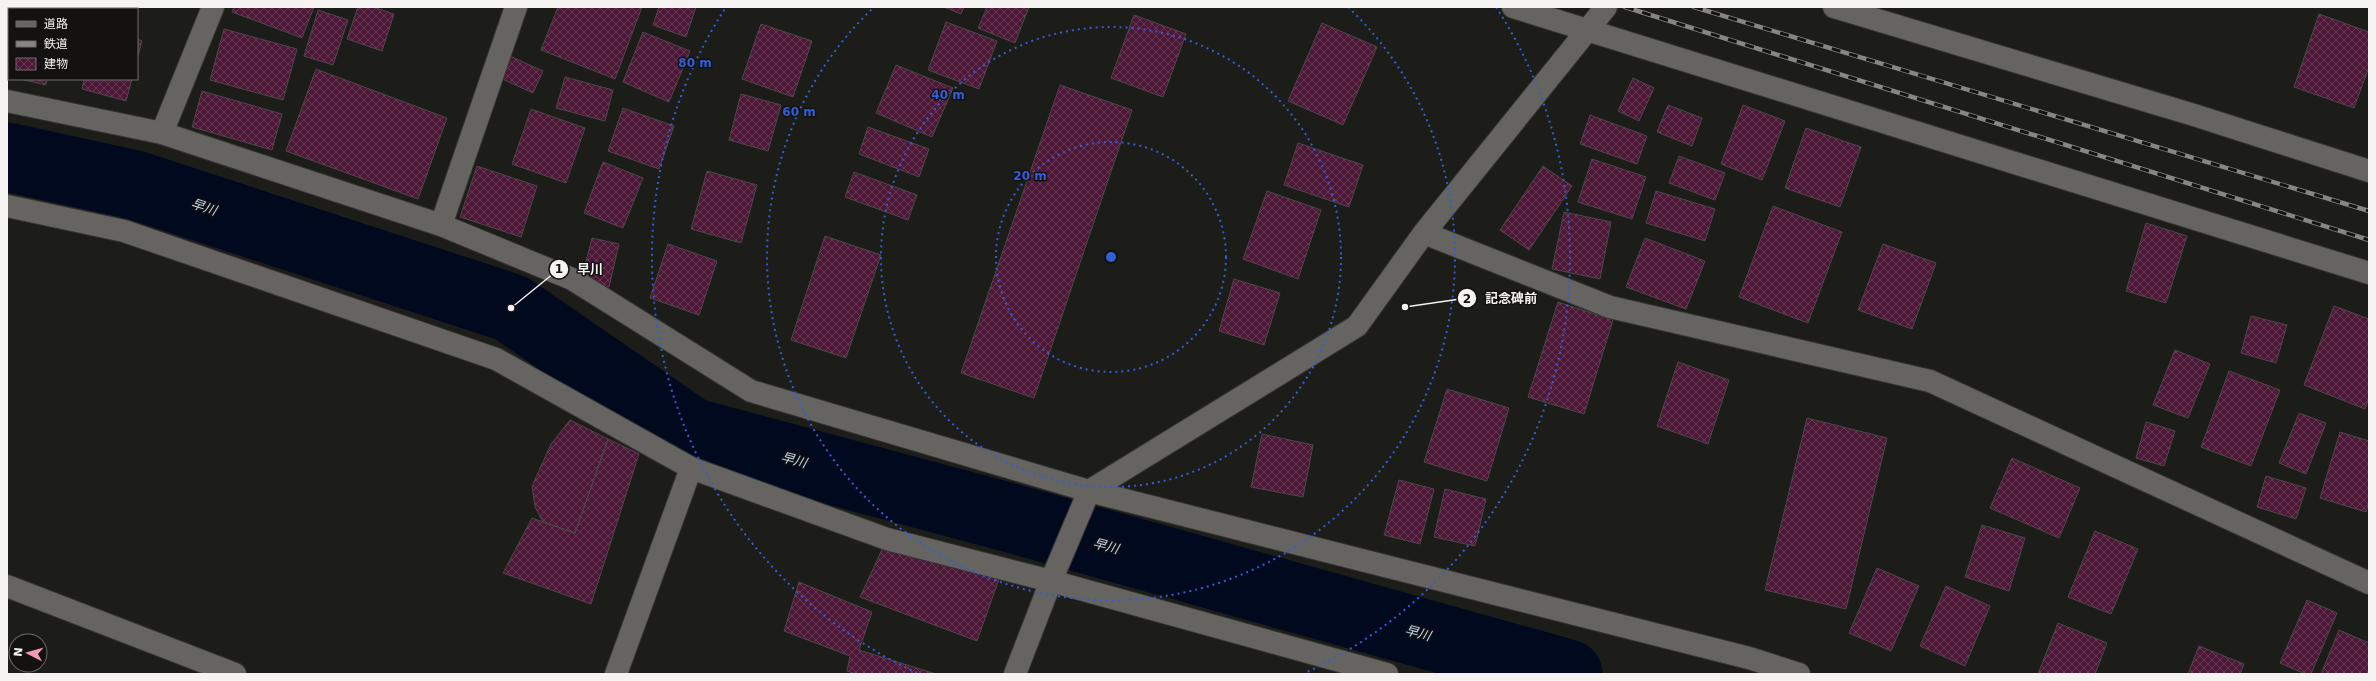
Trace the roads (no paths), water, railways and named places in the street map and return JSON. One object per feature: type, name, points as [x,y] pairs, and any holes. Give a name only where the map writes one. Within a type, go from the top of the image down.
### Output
[{"type":"street","points":[[162,133],[213,7]]},
{"type":"street","points":[[441,225],[516,7]]},
{"type":"street","points":[[1513,7],[2369,273]]},
{"type":"street","points":[[1015,674],[1051,581],[1089,491],[1357,326],[1424,233],[1606,7]]},
{"type":"street","points":[[1834,7],[2194,114],[2369,171]]},
{"type":"street","points":[[7,101],[162,133],[441,225],[572,279],[751,391],[1089,491],[1749,658],[1799,674]]},
{"type":"street","points":[[7,206],[124,231],[496,359],[644,440],[691,468],[888,539],[1051,581],[1358,670],[1386,674]]},
{"type":"street","points":[[1424,233],[1610,307],[1930,381],[2369,583]]},
{"type":"street","points":[[616,674],[691,468]]},
{"type":"street","points":[[7,586],[235,674]]},
{"type":"waterway","name":"早川","points":[[7,157],[135,185],[511,308],[691,432],[1018,520],[1568,674]]},
{"type":"railway","points":[[1625,7],[2369,240]]},
{"type":"railway","points":[[1694,7],[2369,211]]},
{"type":"place","name":"記念碑前","points":[[1405,307]]},
{"type":"place","name":"早川","points":[[511,308]]}]
